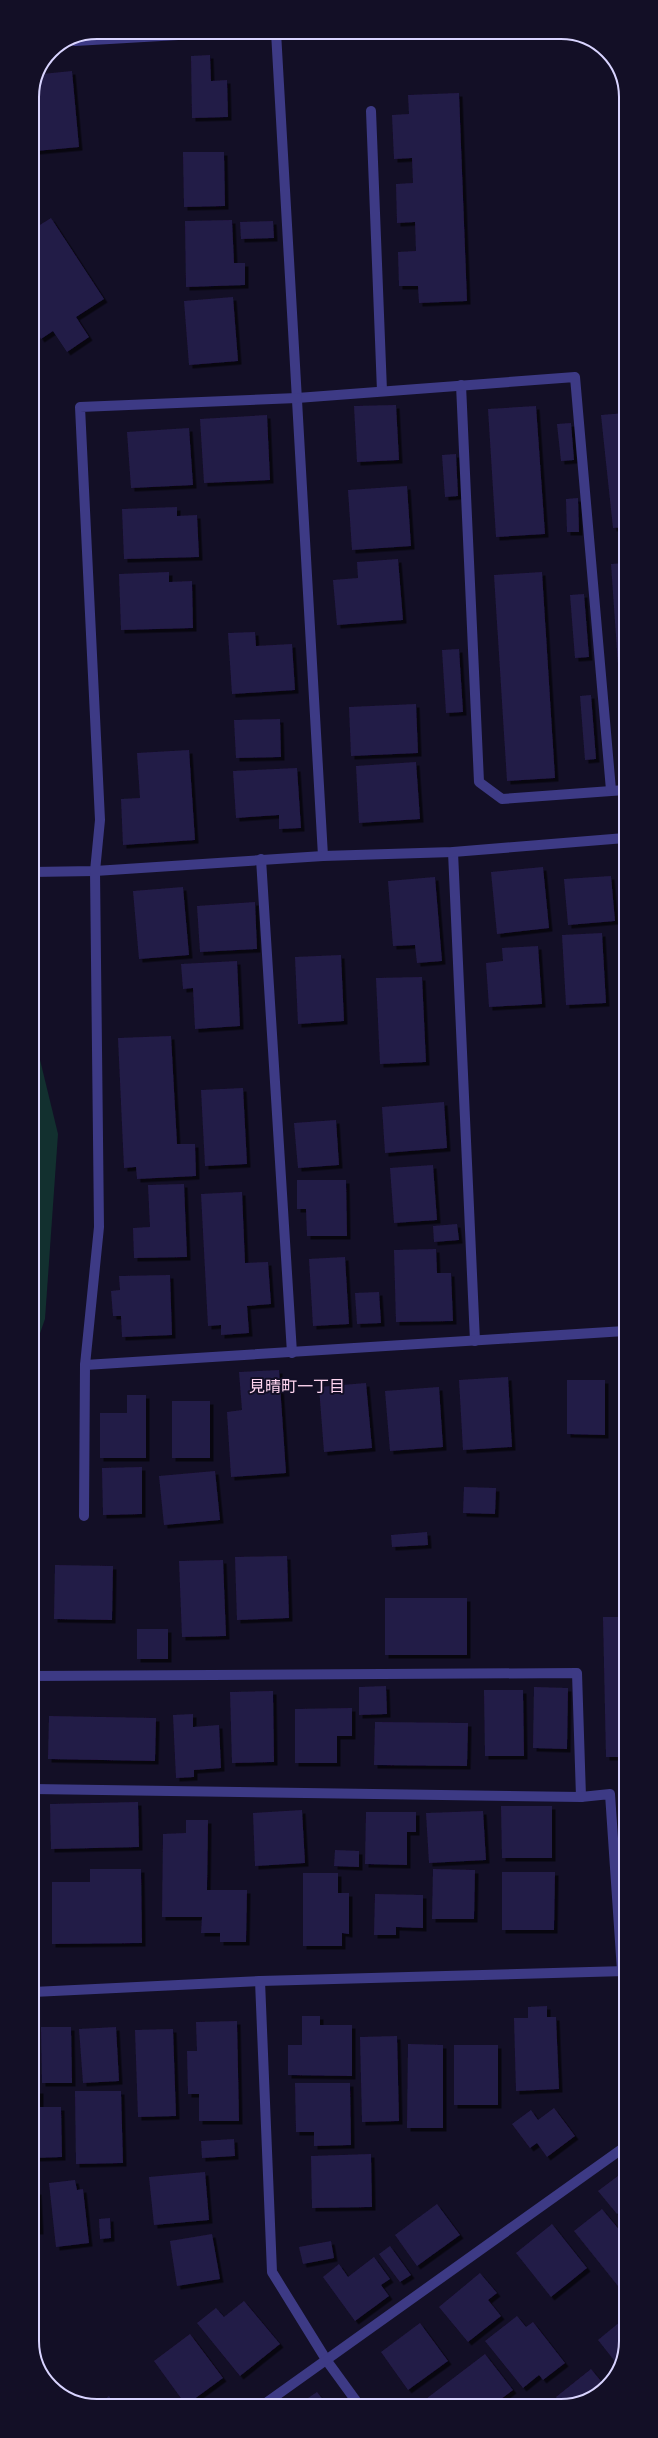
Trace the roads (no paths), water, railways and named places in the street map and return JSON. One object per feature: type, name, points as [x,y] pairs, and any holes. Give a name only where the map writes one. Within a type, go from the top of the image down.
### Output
[{"type":"street","points":[[84,40],[109,39]]},
{"type":"street","points":[[276,39],[323,856]]},
{"type":"street","points":[[371,111],[382,391]]},
{"type":"street","points":[[84,1516],[85,1365],[99,1227],[95,872],[100,820],[80,407],[297,398],[575,377],[611,790]]},
{"type":"street","points":[[461,385],[479,782],[502,799],[619,790]]},
{"type":"street","points":[[39,872],[95,872],[261,859],[453,852],[619,839]]},
{"type":"street","points":[[453,852],[476,1341]]},
{"type":"street","points":[[261,859],[292,1353]]},
{"type":"street","points":[[85,1365],[619,1331]]},
{"type":"street","points":[[39,1676],[577,1673],[581,1797]]},
{"type":"street","points":[[39,1789],[581,1797],[610,1794],[619,1908]]},
{"type":"street","points":[[39,1992],[260,1981],[619,1971]]},
{"type":"street","points":[[260,1981],[272,2272],[327,2361],[355,2399]]},
{"type":"street","points":[[272,2399],[619,2151]]},
{"type":"district","name":"見晴町一丁目","points":[[297,1385]]}]
